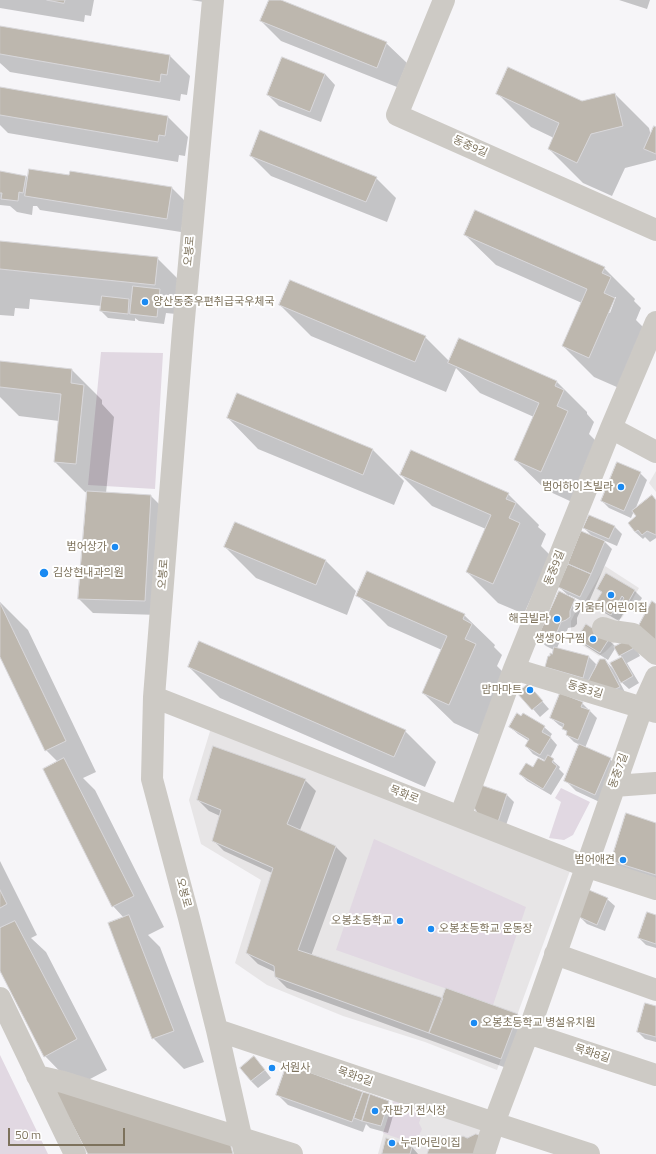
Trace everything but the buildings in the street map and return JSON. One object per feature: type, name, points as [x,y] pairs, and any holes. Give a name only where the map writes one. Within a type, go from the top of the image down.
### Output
[{"type":"street","name":"동중9길","points":[[444,0],[397,115],[656,230]]},
{"type":"street","name":"오봉로","points":[[208,2],[154,697],[152,779],[217,1030],[243,1146]]},
{"type":"street","name":"동중9길","points":[[460,817],[514,669],[611,428],[656,322]]},
{"type":"street","points":[[611,428],[656,452]]},
{"type":"street","points":[[603,628],[633,634],[656,654]]},
{"type":"street","name":"동중3길","points":[[514,669],[649,710]]},
{"type":"street","name":"동중7길","points":[[585,866],[614,786],[649,710],[656,677]]},
{"type":"street","name":"목화로","points":[[154,697],[585,866],[656,889]]},
{"type":"street","points":[[614,786],[656,783]]},
{"type":"street","points":[[484,1154],[528,1033],[585,866]]},
{"type":"street","points":[[555,954],[656,990]]},
{"type":"street","points":[[0,998],[75,1154]]},
{"type":"street","name":"목화9길","points":[[217,1030],[494,1124]]},
{"type":"street","name":"목화8길","points":[[528,1033],[656,1075]]},
{"type":"street","points":[[37,1076],[63,1082],[243,1146],[292,1154]]},
{"type":"street","points":[[494,1124],[589,1154]]},
{"type":"shaded area","points":[[101,352],[163,353],[155,489],[88,485]]},
{"type":"shaded area","points":[[656,471],[656,492],[649,483]]},
{"type":"shaded area","points":[[605,566],[639,588],[622,618],[613,621],[621,636],[599,656],[574,640],[571,632],[571,621],[581,602],[584,603]]},
{"type":"shaded area","name":"오봉초등학교","points":[[211,728],[570,871],[497,1070],[425,1042],[343,1016],[267,985],[235,963],[261,880],[201,844],[189,800]]},
{"type":"shaded area","points":[[561,788],[590,802],[573,835],[564,840],[549,838],[561,802],[555,798]]},
{"type":"shaded area","name":"오봉초등학교 운동장","points":[[374,839],[526,907],[493,1005],[336,950]]},
{"type":"shaded area","points":[[0,1055],[48,1154],[0,1154]]},
{"type":"shaded area","points":[[393,1099],[490,1128],[481,1154],[378,1154]]},
{"type":"shaded area","points":[[394,1100],[423,1111],[419,1123],[422,1129],[415,1144],[383,1133]]},
{"type":"place","name":"양산동중우편취급국우체국","points":[[145,302]]},
{"type":"place","name":"범어하이츠빌라","points":[[621,487]]},
{"type":"place","name":"범어상가","points":[[115,547]]},
{"type":"place","name":"김상현내과의원","points":[[44,573]]},
{"type":"place","name":"키움터 어린이집","points":[[611,595]]},
{"type":"place","name":"해금빌라","points":[[557,619]]},
{"type":"place","name":"생생아구찜","points":[[593,639]]},
{"type":"place","name":"맘마마트","points":[[530,690]]},
{"type":"place","name":"범어애견","points":[[623,860]]},
{"type":"place","name":"오봉초등학교","points":[[400,921]]},
{"type":"place","name":"오봉초등학교 운동장","points":[[431,929]]},
{"type":"place","name":"오봉초등학교 병설유치원","points":[[474,1023]]},
{"type":"place","name":"서원사","points":[[272,1068]]},
{"type":"place","name":"자판기 전시장","points":[[375,1111]]},
{"type":"place","name":"누리어린이집","points":[[392,1143]]}]
